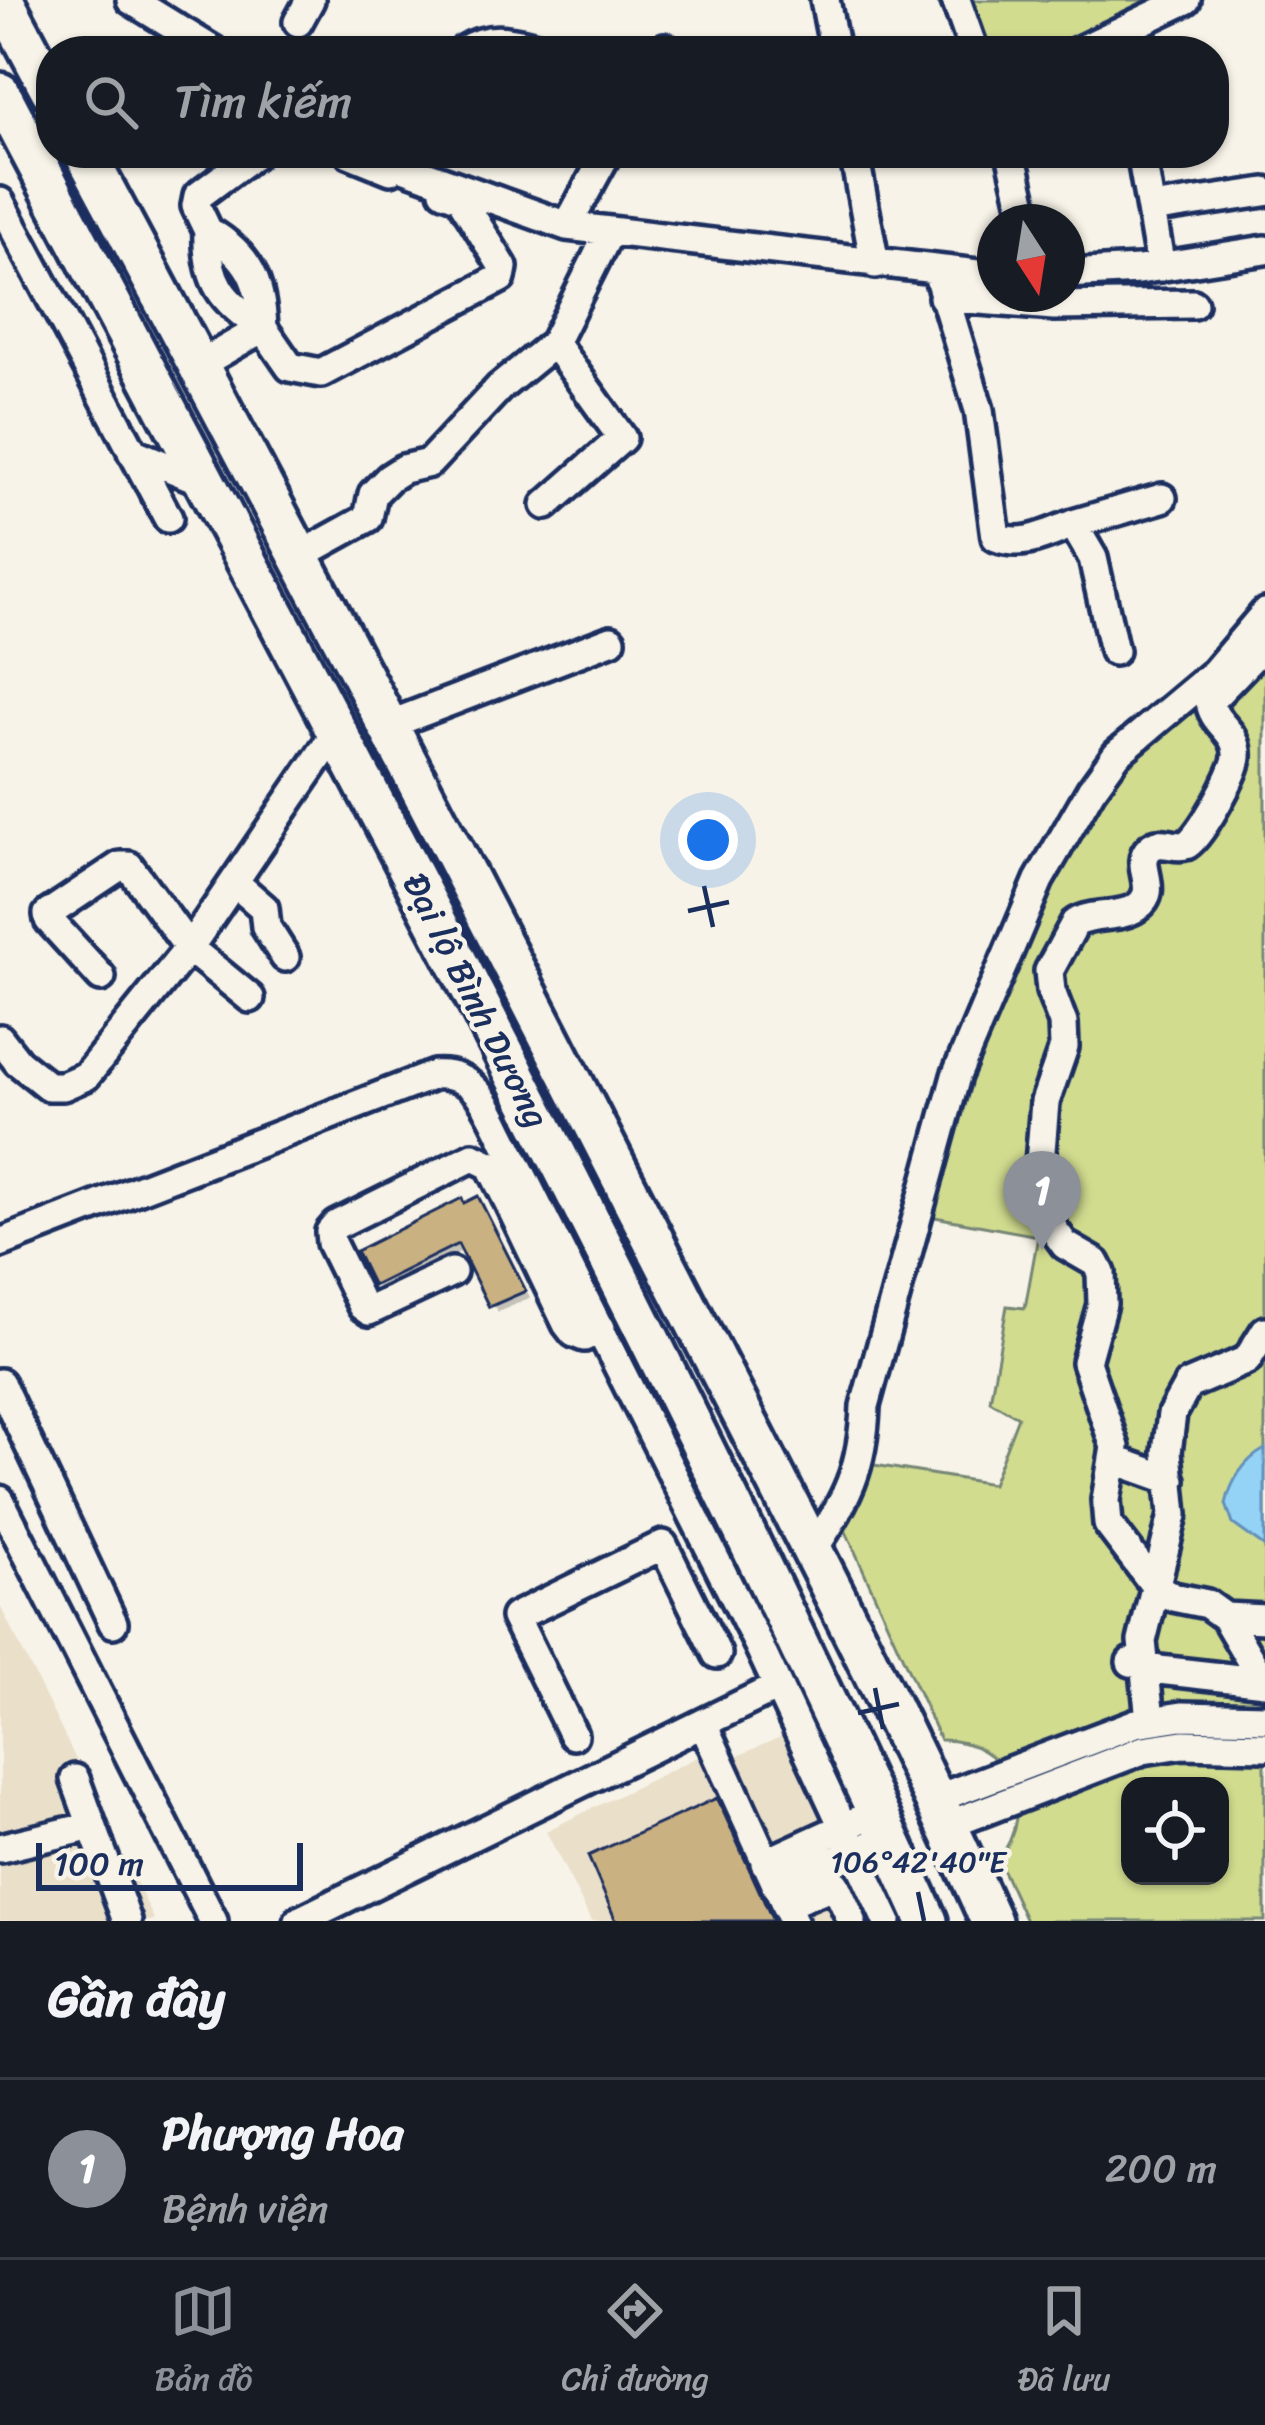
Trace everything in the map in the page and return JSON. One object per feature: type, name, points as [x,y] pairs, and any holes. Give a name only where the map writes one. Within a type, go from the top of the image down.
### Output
[{"type":"highway","points":[[3,0],[36,62]]},
{"type":"highway","name":"Đại lộ Bình Dương","points":[[0,96],[36,163]]},
{"type":"highway","name":"Đại lộ Bình Dương","points":[[39,168],[485,1012],[814,1673],[860,1838],[927,1921]]},
{"type":"highway","name":"Đại lộ Bình Dương","points":[[93,168],[391,724],[812,1551],[992,1921]]},
{"type":"street","points":[[131,0],[190,36]]},
{"type":"street","points":[[825,0],[832,36]]},
{"type":"street","points":[[956,0],[969,36]]},
{"type":"street","points":[[1130,36],[1186,0]]},
{"type":"street","points":[[236,168],[198,196],[196,206],[208,231],[236,248],[261,292],[263,328],[290,367],[317,374],[501,278],[503,267],[450,189],[412,168]]},
{"type":"street","points":[[391,168],[567,226],[875,265],[940,284],[1054,306],[1192,304]]},
{"type":"street","points":[[567,226],[599,168]]},
{"type":"street","points":[[857,168],[875,265]]},
{"type":"street","points":[[1014,168],[1023,204]]},
{"type":"street","points":[[1144,168],[1160,267]]},
{"type":"street","points":[[1151,209],[1265,192]]},
{"type":"street","points":[[0,202],[9,241],[167,518]]},
{"type":"street","points":[[301,555],[368,518],[374,494],[389,478],[429,463],[499,388],[554,343],[610,231]]},
{"type":"street","points":[[1085,273],[1160,267],[1265,250]]},
{"type":"street","points":[[940,284],[977,279]]},
{"type":"street","points":[[940,284],[979,410],[996,537],[1029,541],[1162,498]]},
{"type":"street","points":[[199,365],[263,328]]},
{"type":"street","points":[[546,506],[622,439],[554,343]]},
{"type":"street","points":[[131,452],[207,483]]},
{"type":"street","points":[[1073,524],[1093,558],[1114,652]]},
{"type":"street","points":[[812,1551],[845,1504],[864,1450],[865,1406],[956,1076],[1040,880],[1117,754],[1215,672],[1265,613]]},
{"type":"street","points":[[391,724],[611,640]]},
{"type":"street","points":[[1264,1682],[1225,1617],[1207,1604],[1173,1597],[1156,1587],[1108,1524],[1106,1500],[1115,1460],[1114,1439],[1086,1362],[1102,1304],[1101,1273],[1096,1263],[1057,1236],[1043,1195],[1041,1124],[1064,1033],[1049,971],[1075,923],[1097,914],[1126,912],[1145,900],[1150,886],[1144,861],[1148,850],[1158,844],[1185,845],[1197,837],[1237,759],[1232,734],[1212,713],[1210,701],[1265,644]]},
{"type":"street","points":[[0,1039],[18,1062],[48,1086],[63,1086],[86,1076],[189,948],[336,732]]},
{"type":"street","points":[[101,977],[48,914],[120,866],[129,866],[189,948],[250,998]]},
{"type":"street","points":[[234,882],[264,908],[266,927],[285,957]]},
{"type":"street","points":[[485,1012],[501,1132],[517,1190]]},
{"type":"street","points":[[0,1243],[434,1075],[456,1076],[475,1088],[501,1132]]},
{"type":"street","points":[[452,1272],[369,1311],[362,1306],[330,1232],[473,1157],[490,1165],[517,1190],[601,1328],[777,1687],[860,1838],[887,1921]]},
{"type":"street","points":[[1150,1720],[1137,1664],[1173,1515],[1169,1426],[1182,1393],[1200,1378],[1247,1360],[1265,1331]]},
{"type":"street","points":[[0,1383],[113,1623]]},
{"type":"street","points":[[1115,1460],[1171,1480]]},
{"type":"street","points":[[0,1500],[213,1921]]},
{"type":"street","points":[[573,1736],[514,1617],[700,1526]]},
{"type":"street","points":[[26,1552],[68,1532]]},
{"type":"street","points":[[664,1545],[717,1654]]},
{"type":"street","points":[[1225,1617],[1265,1619]]},
{"type":"street","points":[[1137,1664],[1264,1682]]},
{"type":"street","points":[[299,1921],[777,1687]]},
{"type":"street","points":[[942,1812],[1112,1731],[1182,1716],[1265,1718]]},
{"type":"street","points":[[703,1724],[780,1894]]},
{"type":"street","points":[[942,1812],[1143,1750],[1183,1744],[1265,1746]]},
{"type":"street","points":[[75,1779],[127,1921]]},
{"type":"street","points":[[0,1848],[92,1826]]},
{"type":"street","points":[[780,1894],[860,1838]]},
{"type":"street","points":[[860,1838],[862,1921]]},
{"type":"street","points":[[780,1894],[836,1883],[852,1921]]},
{"type":"shaded area","points":[[0,1606],[40,1686],[155,1921],[0,1921]]},
{"type":"shaded area","points":[[785,1735],[876,1921],[591,1921],[546,1831],[720,1746],[729,1760]]},
{"type":"green space","points":[[937,0],[1146,0],[1072,36],[953,36]]},
{"type":"green space","points":[[1265,628],[1265,1921],[1026,1921],[998,1860],[1016,1819],[1010,1780],[984,1751],[940,1740],[844,1527],[868,1464],[992,1484],[1018,1417],[990,1401],[1007,1306],[1025,1308],[1038,1236],[924,1215],[962,1087],[1030,926],[1104,794],[1129,764],[1226,678]]},
{"type":"water","points":[[1265,1449],[1265,1547],[1233,1524],[1226,1504],[1240,1472]]},
{"type":"building","points":[[478,1196],[526,1291],[489,1307],[458,1244],[373,1286],[356,1251],[462,1198],[464,1203]]},
{"type":"building","points":[[717,1798],[773,1921],[616,1921],[588,1856]]},
{"type":"place","name":"Phượng Hoa","points":[[1042,1250]]}]
